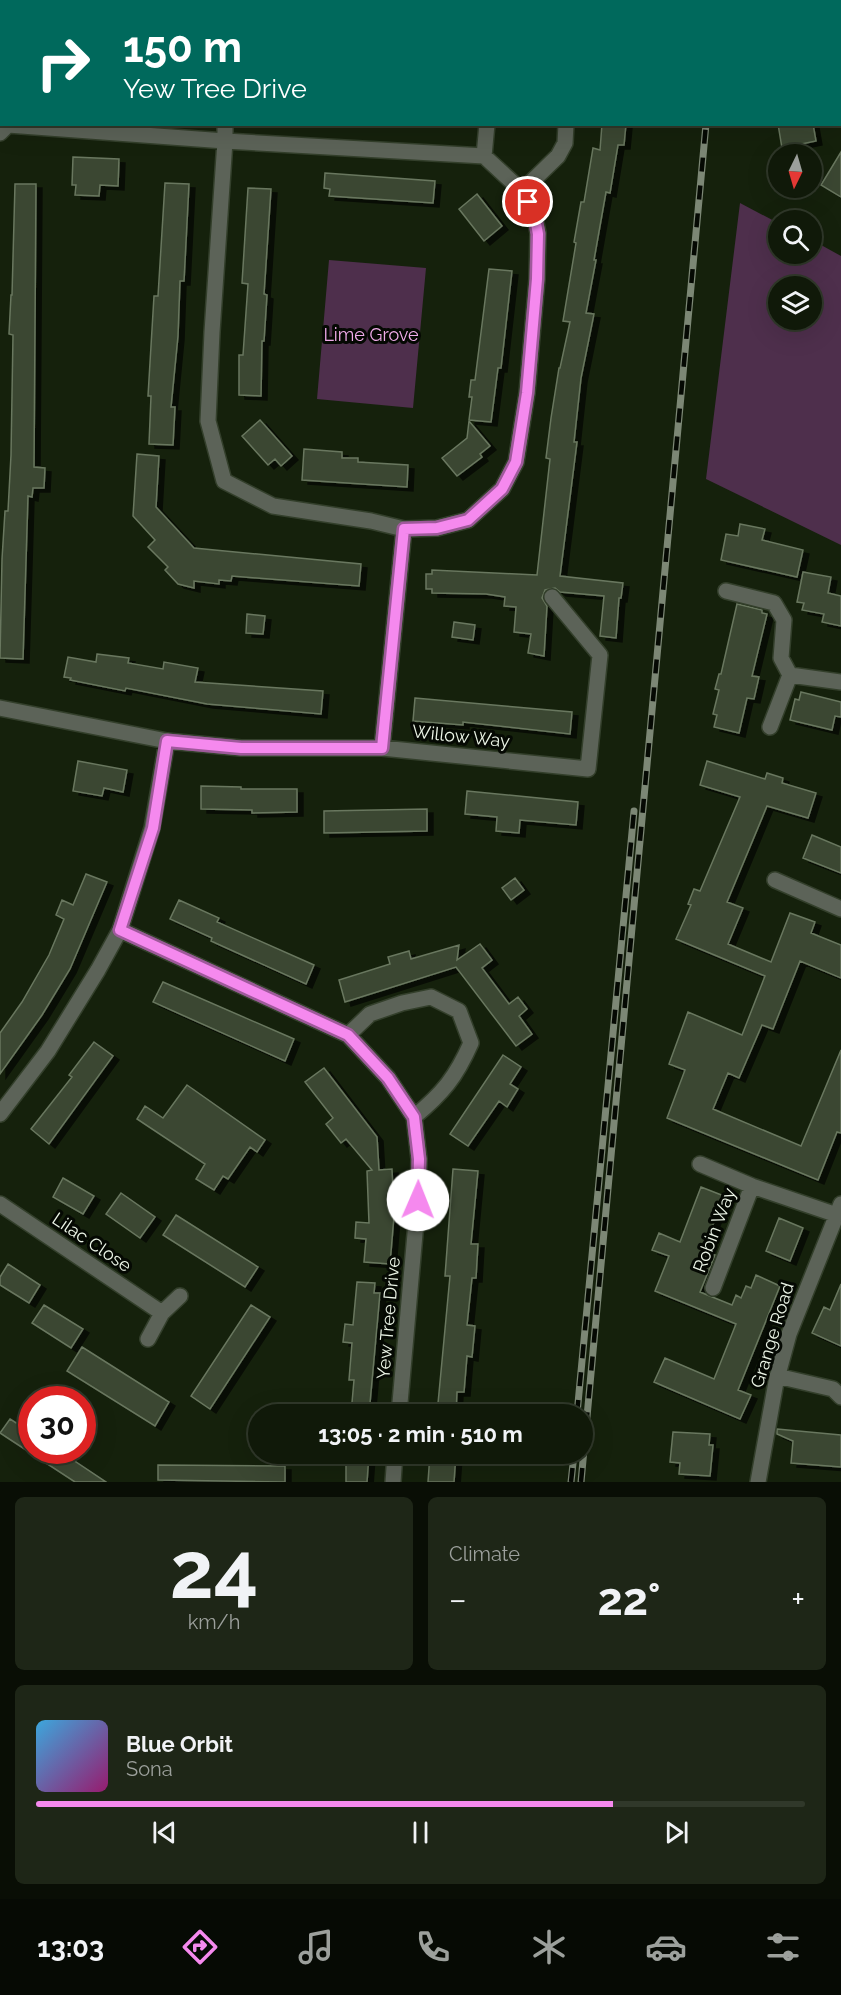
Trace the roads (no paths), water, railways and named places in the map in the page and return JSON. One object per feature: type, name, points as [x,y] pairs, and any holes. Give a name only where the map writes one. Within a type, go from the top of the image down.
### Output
[{"type":"street","points":[[22,126],[225,141],[484,156],[522,190],[534,213],[538,234],[537,279],[527,393],[516,462],[502,489],[468,520],[437,528],[404,529],[371,521],[273,506],[224,480],[208,421],[212,332],[225,141],[225,126]]},
{"type":"street","points":[[484,156],[487,126]]},
{"type":"street","points":[[522,190],[558,156],[565,143],[566,126]]},
{"type":"street","points":[[382,748],[404,529]]},
{"type":"street","points":[[726,591],[774,603],[784,620],[781,658],[790,675],[770,727]]},
{"type":"street","name":"Willow Way","points":[[0,708],[167,741],[241,748],[382,748],[588,769],[600,656],[552,597]]},
{"type":"street","points":[[790,675],[841,682]]},
{"type":"street","points":[[0,1114],[48,1051],[120,930],[153,828],[167,741]]},
{"type":"street","points":[[775,880],[841,909]]},
{"type":"street","name":"Yew Tree Drive","points":[[120,930],[348,1035],[388,1078],[414,1117],[419,1159],[418,1200],[400,1404]]},
{"type":"street","points":[[348,1035],[370,1014],[402,1002],[431,997],[459,1011],[471,1043],[460,1069],[439,1097],[414,1117]]},
{"type":"street","name":"Robin Way","points":[[700,1164],[752,1186],[839,1210]]},
{"type":"street","name":"Robin Way","points":[[713,1288],[752,1186]]},
{"type":"street","name":"Lilac Close","points":[[0,1204],[162,1313]]},
{"type":"street","name":"Grange Road","points":[[758,1482],[777,1376],[792,1324],[839,1210]]},
{"type":"street","points":[[148,1339],[162,1313],[180,1296]]},
{"type":"street","points":[[777,1376],[838,1389]]},
{"type":"street","points":[[393,1482],[394,1464]]},
{"type":"railway","points":[[581,1482],[706,126]]},
{"type":"railway","points":[[578,1404],[634,811]]},
{"type":"railway","points":[[571,1482],[573,1464]]},
{"type":"park label","name":"Lime Grove","points":[[371,334]]}]
